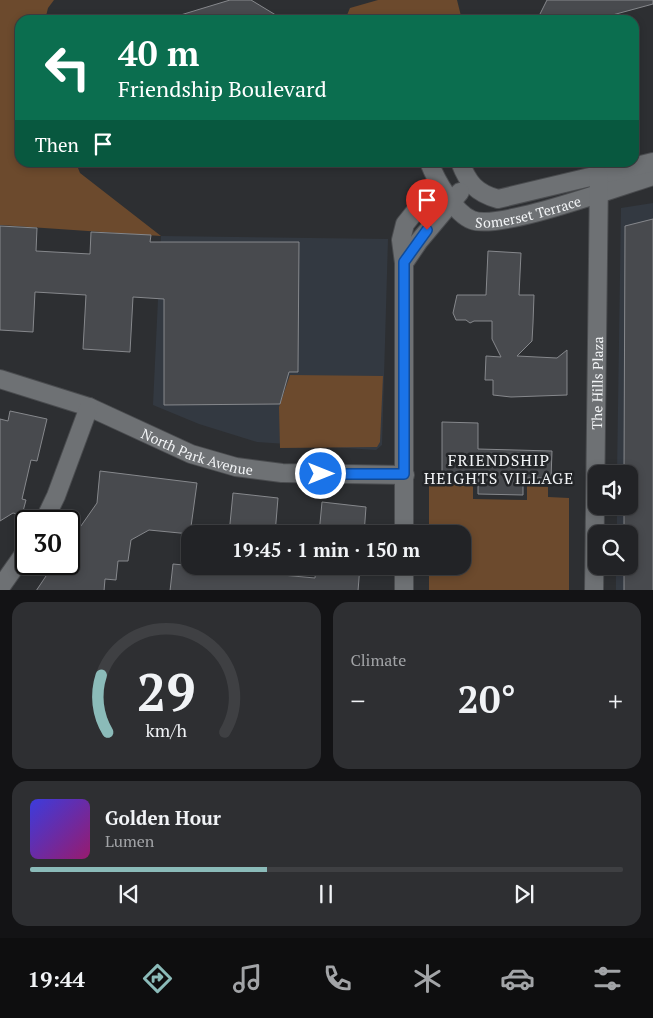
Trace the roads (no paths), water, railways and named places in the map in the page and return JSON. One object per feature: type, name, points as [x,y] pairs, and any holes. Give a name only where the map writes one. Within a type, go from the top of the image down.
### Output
[{"type":"street","name":"Somerset Terrace","points":[[431,167],[438,183],[469,219],[486,222],[566,204],[599,184],[653,162]]},
{"type":"street","name":"Somerset Terrace","points":[[462,167],[469,182],[485,196],[498,199],[653,176]]},
{"type":"street","points":[[404,262],[418,241],[469,182]]},
{"type":"street","points":[[404,525],[404,262],[400,240],[405,224],[438,183]]},
{"type":"street","name":"The Hills Plaza","points":[[594,590],[599,184]]},
{"type":"street","name":"North Park Avenue","points":[[0,379],[89,407],[190,454],[236,467],[282,473],[404,474]]},
{"type":"street","points":[[49,510],[89,407]]},
{"type":"street","points":[[0,588],[15,567]]},
{"type":"street","points":[[404,575],[404,590]]},
{"type":"district","name":"FRIENDSHIP HEIGHTS VILLAGE","points":[[499,469]]}]
